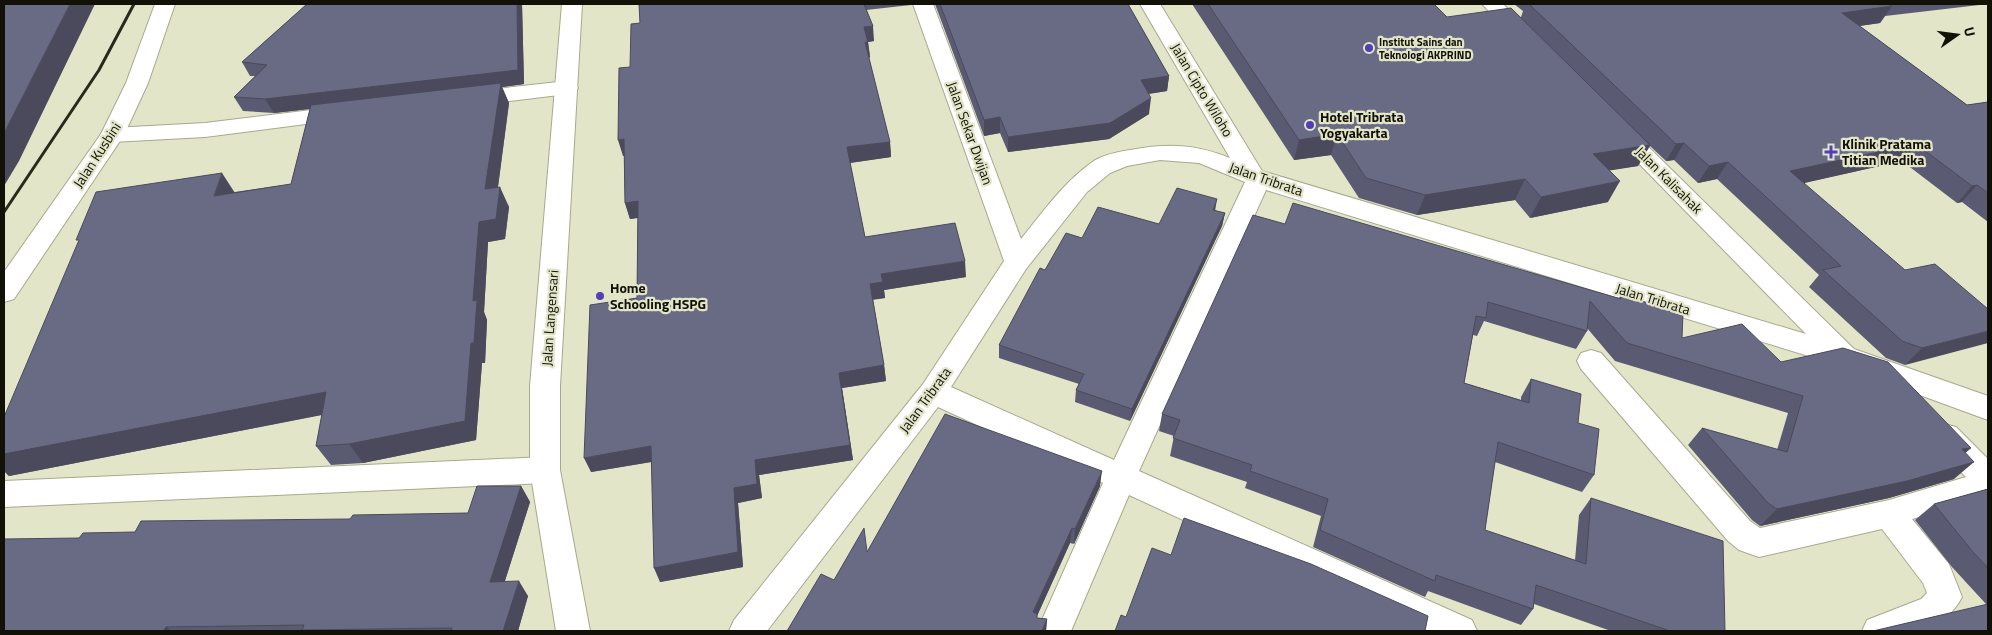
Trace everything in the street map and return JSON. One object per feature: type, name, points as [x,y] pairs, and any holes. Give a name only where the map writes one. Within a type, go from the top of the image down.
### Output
[{"type":"street","name":"Jalan Kusbini","points":[[4,292],[112,135],[137,83],[165,4]]},
{"type":"street","name":"Jalan Langensari","points":[[572,4],[545,386],[545,470],[573,631]]},
{"type":"street","name":"Jalan Sekar Dwijan","points":[[923,4],[1017,262]]},
{"type":"street","name":"Jalan Cipto Wiloho","points":[[1150,4],[1256,178]]},
{"type":"street","points":[[1492,4],[1537,49]]},
{"type":"street","points":[[443,102],[567,88]]},
{"type":"street","points":[[112,135],[205,130],[364,111]]},
{"type":"street","name":"Jalan Kalisahak","points":[[1600,112],[1846,357]]},
{"type":"street","name":"Jalan Tribrata","points":[[746,631],[934,392],[1017,262],[1078,186],[1101,167],[1122,159],[1160,152],[1203,156],[1256,178],[1846,357],[1988,408]]},
{"type":"street","points":[[1054,631],[1121,477],[1256,178]]},
{"type":"street","points":[[1591,361],[1739,531],[1750,540],[1759,543],[1889,514],[1923,502],[1988,485]]},
{"type":"street","points":[[1879,369],[1988,479]]},
{"type":"street","points":[[934,392],[1452,630]]},
{"type":"street","points":[[4,494],[545,470]]},
{"type":"street","points":[[1879,631],[1933,610],[1945,597],[1938,575],[1889,514]]},
{"type":"building","points":[[4,4],[70,4],[4,133]]},
{"type":"building","points":[[307,4],[517,4],[518,70],[265,99],[234,97],[267,65],[242,62]]},
{"type":"building","points":[[639,4],[864,4],[873,26],[864,27],[868,42],[865,42],[890,142],[847,147],[865,237],[955,223],[965,261],[881,274],[883,282],[870,284],[884,365],[839,373],[850,445],[755,460],[757,484],[734,488],[738,552],[654,568],[651,446],[584,458],[590,305],[637,298],[638,201],[625,203],[624,139],[618,140],[619,68],[630,67],[631,24],[640,23]]},
{"type":"building","points":[[940,4],[1128,4],[1169,76],[1141,80],[1151,98],[1110,123],[1008,137],[1000,117],[984,120]]},
{"type":"building","points":[[1208,4],[1434,4],[1447,17],[1511,8],[1650,145],[1593,154],[1620,181],[1541,197],[1525,179],[1425,195],[1366,178],[1337,134],[1299,140]]},
{"type":"building","points":[[1529,4],[1889,4],[1892,6],[1842,13],[1967,105],[1988,102],[1988,193],[1977,185],[1972,186],[1916,144],[1790,171],[1905,270],[1935,264],[1988,309],[1988,331],[1922,348],[1902,341],[1823,270],[1841,266],[1728,162],[1709,166],[1684,143],[1676,144]]},
{"type":"building","points":[[501,83],[485,189],[500,187],[496,219],[479,222],[473,301],[477,300],[474,343],[471,343],[465,421],[349,444],[316,446],[326,392],[4,454],[4,417],[79,240],[76,240],[96,192],[222,173],[214,196],[291,184],[311,105]]},
{"type":"building","points":[[1177,188],[1217,199],[1213,210],[1225,213],[1132,409],[1076,390],[1084,374],[999,345],[1040,268],[1045,270],[1066,233],[1082,238],[1098,207],[1159,224]]},
{"type":"building","points":[[1293,203],[1621,299],[1621,295],[1683,313],[1682,338],[1742,324],[1781,362],[1843,348],[1888,362],[1971,448],[1962,449],[1974,462],[1907,481],[1777,509],[1768,503],[1702,428],[1787,452],[1803,396],[1627,343],[1590,301],[1587,331],[1488,302],[1486,318],[1476,316],[1464,383],[1529,403],[1531,379],[1581,394],[1578,423],[1599,429],[1594,475],[1498,442],[1485,530],[1586,564],[1591,498],[1723,541],[1725,631],[1670,631],[1536,585],[1533,609],[1436,575],[1435,581],[1320,530],[1328,499],[1250,471],[1252,465],[1173,438],[1180,420],[1162,414],[1253,215],[1285,224]]},
{"type":"building","points":[[945,414],[1102,471],[1075,529],[1072,528],[1033,612],[1037,614],[1037,618],[1047,619],[1042,631],[787,631],[821,574],[834,580],[864,528],[867,552]]},
{"type":"building","points":[[477,486],[521,486],[490,582],[519,581],[503,631],[451,631],[452,628],[302,630],[304,625],[166,627],[163,631],[4,631],[4,539],[79,538],[83,533],[135,532],[141,521],[350,519],[353,515],[468,513]]},
{"type":"building","points":[[1988,489],[1988,568],[1934,504]]},
{"type":"building","points":[[1184,518],[1311,564],[1428,616],[1425,631],[1115,631],[1121,615],[1126,617],[1152,548],[1171,555]]},
{"type":"building","points":[[1988,604],[1988,631],[1873,631]]},
{"type":"railway","points":[[4,212],[99,70],[134,4]]},
{"type":"place","name":"Institut Sains dan Teknologi AKPRIND","points":[[1369,48]]},
{"type":"place","name":"Hotel Tribrata Yogyakarta","points":[[1310,125]]},
{"type":"place","name":"Klinik Pratama Titian Medika","points":[[1831,152]]},
{"type":"place","name":"Home Schooling HSPG","points":[[600,296]]}]
